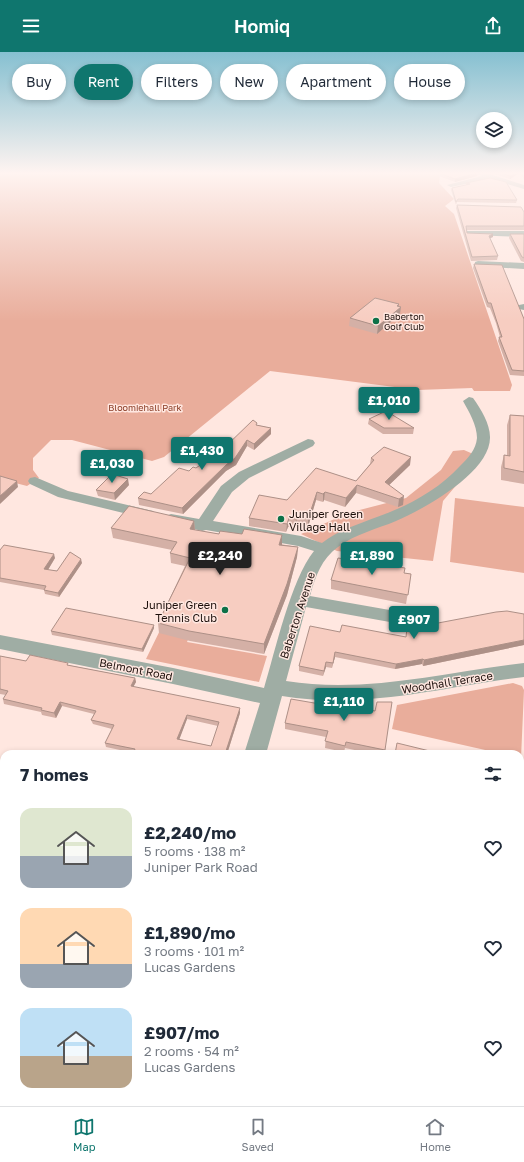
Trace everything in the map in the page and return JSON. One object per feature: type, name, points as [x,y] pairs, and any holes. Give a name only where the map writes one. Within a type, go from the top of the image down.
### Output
[{"type":"street","points":[[469,233],[478,231],[524,234]]},
{"type":"street","points":[[481,263],[524,266]]},
{"type":"street","name":"Baberton Avenue","points":[[256,750],[300,600],[316,560],[324,549],[332,543],[353,532],[392,517],[438,494],[470,465],[479,455],[483,436],[480,420],[469,401]]},
{"type":"street","points":[[202,526],[226,489],[244,476],[308,443]]},
{"type":"street","points":[[35,481],[63,494],[202,526],[301,541],[324,549]]},
{"type":"street","points":[[300,600],[401,618]]},
{"type":"street","name":"Belmont Road","points":[[0,642],[273,692]]},
{"type":"street","name":"Woodhall Terrace","points":[[273,692],[291,690],[318,691],[403,689],[524,670]]},
{"type":"green space","name":"Bloomiehall Park","points":[[0,222],[457,222],[512,385],[510,391],[474,391],[472,388],[418,390],[270,371],[164,457],[152,461],[72,440],[51,440],[33,458],[33,470],[39,478],[27,486],[0,479]]},
{"type":"green space","points":[[464,450],[480,457],[443,501],[433,561],[337,551],[301,534],[348,513],[406,498],[441,470],[453,451]]},
{"type":"green space","points":[[455,498],[524,507],[524,573],[450,562]]},
{"type":"green space","points":[[189,571],[215,575],[187,642],[267,656],[259,682],[146,659]]},
{"type":"green space","points":[[513,683],[522,686],[524,690],[521,750],[485,750],[392,729],[397,705]]},
{"type":"building","points":[[462,222],[524,222],[524,226],[466,226],[467,233],[493,234],[489,236],[498,256],[472,257]]},
{"type":"building","points":[[510,234],[524,234],[524,258],[522,257]]},
{"type":"building","points":[[474,264],[502,265],[524,319],[524,371],[512,370],[499,337],[502,337],[491,303],[488,303]]},
{"type":"building","points":[[375,298],[399,304],[397,306],[401,307],[378,326],[350,318]]},
{"type":"building","points":[[386,411],[414,428],[384,428],[369,419]]},
{"type":"building","points":[[510,415],[524,416],[524,472],[504,468],[504,455],[510,456]]},
{"type":"building","points":[[253,420],[257,423],[256,425],[271,428],[254,444],[247,440],[235,458],[182,508],[138,498],[144,492],[151,494],[179,468],[189,471],[193,467],[196,468],[223,449]]},
{"type":"building","points":[[384,447],[411,457],[385,482],[404,496],[399,499],[357,485],[346,498],[325,492],[323,494],[317,492],[308,519],[297,517],[296,519],[289,518],[287,524],[249,518],[259,495],[287,500],[316,468],[356,481],[374,460],[371,458]]},
{"type":"building","points":[[112,474],[128,479],[114,493],[96,490]]},
{"type":"building","points":[[0,476],[17,481],[0,496]]},
{"type":"building","points":[[129,506],[194,521],[190,529],[219,534],[220,531],[242,534],[244,529],[282,535],[279,545],[298,547],[287,584],[264,644],[189,631],[158,623],[190,558],[170,553],[177,542],[111,528]]},
{"type":"building","points":[[4,545],[54,554],[44,569],[57,571],[70,552],[81,559],[58,593],[44,590],[46,586],[0,578],[0,550]]},
{"type":"building","points":[[338,558],[405,568],[404,573],[411,574],[408,595],[331,580]]},
{"type":"building","points":[[66,608],[154,625],[142,649],[51,631]]},
{"type":"building","points":[[507,611],[524,614],[524,640],[424,660],[396,664],[335,652],[333,663],[326,662],[324,671],[299,666],[310,626],[340,632],[342,625],[406,637],[408,619],[411,616],[417,627]]},
{"type":"building","points":[[30,655],[68,663],[67,665],[135,678],[131,686],[240,708],[226,750],[135,750],[105,743],[114,725],[91,720],[96,711],[60,702],[54,713],[41,710],[42,708],[3,699],[8,691],[0,689],[0,656],[26,661]],"holes":[[[187,715],[219,722],[211,746],[177,739]]]},
{"type":"building","points":[[291,699],[320,704],[321,700],[375,711],[377,702],[392,702],[385,750],[346,742],[345,746],[325,741],[328,731],[285,723]]},
{"type":"building","points":[[397,743],[426,750],[396,750]]},
{"type":"place","name":"Baberton Golf Club","points":[[376,321]]},
{"type":"place","name":"Juniper Green Village Hall","points":[[281,519]]},
{"type":"place","name":"Juniper Green Tennis Club","points":[[225,610]]}]
